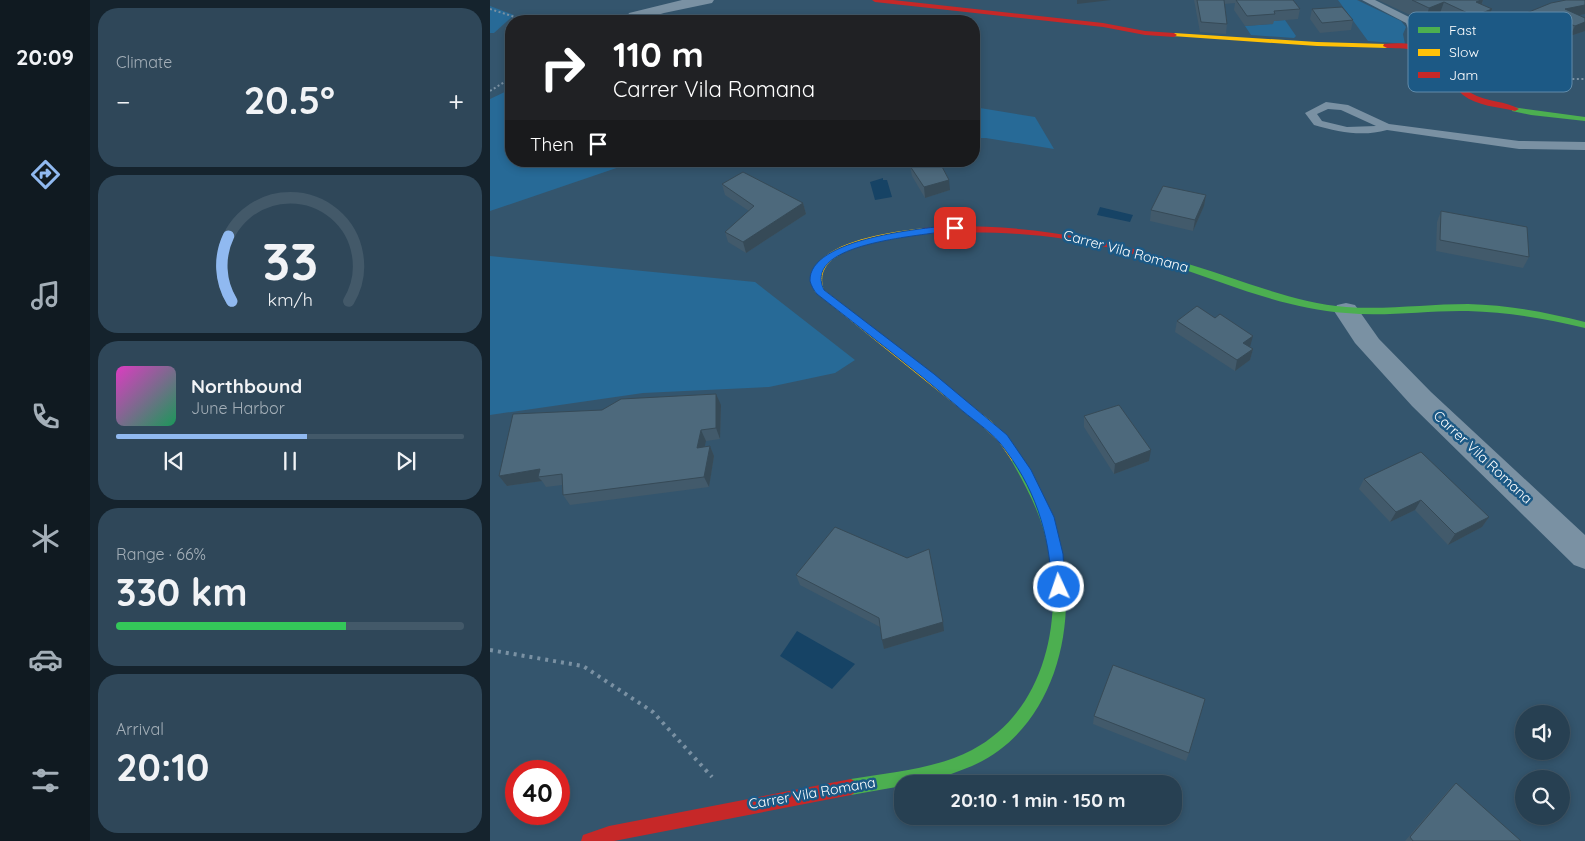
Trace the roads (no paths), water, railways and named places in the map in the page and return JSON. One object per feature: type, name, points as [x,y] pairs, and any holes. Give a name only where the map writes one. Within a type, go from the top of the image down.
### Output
[{"type":"street","points":[[639,15],[706,0]]},
{"type":"street","points":[[876,0],[1094,24],[1146,33],[1318,44],[1408,47]]},
{"type":"street","points":[[1465,92],[1481,101],[1531,113],[1585,119]]},
{"type":"street","name":"Carrer Vila Romana","points":[[589,841],[609,834],[740,806],[935,771],[960,764],[999,742],[1029,711],[1050,670],[1061,620],[1057,554],[1047,517],[1027,473],[1003,439],[930,377],[820,292],[815,282],[817,270],[826,261],[845,250],[874,239],[941,228],[984,226],[1060,233],[1096,240],[1163,259],[1292,302],[1346,311],[1484,308],[1551,317],[1585,325]]},
{"type":"street","name":"Carrer Vila Romana","points":[[1346,311],[1355,328],[1432,411],[1553,522],[1585,556]]},
{"type":"lane","points":[[1368,0],[1408,20]]},
{"type":"lane","points":[[1388,127],[1372,131],[1347,130],[1318,123],[1311,113],[1326,105],[1344,107],[1388,127],[1519,145],[1585,146]]}]
